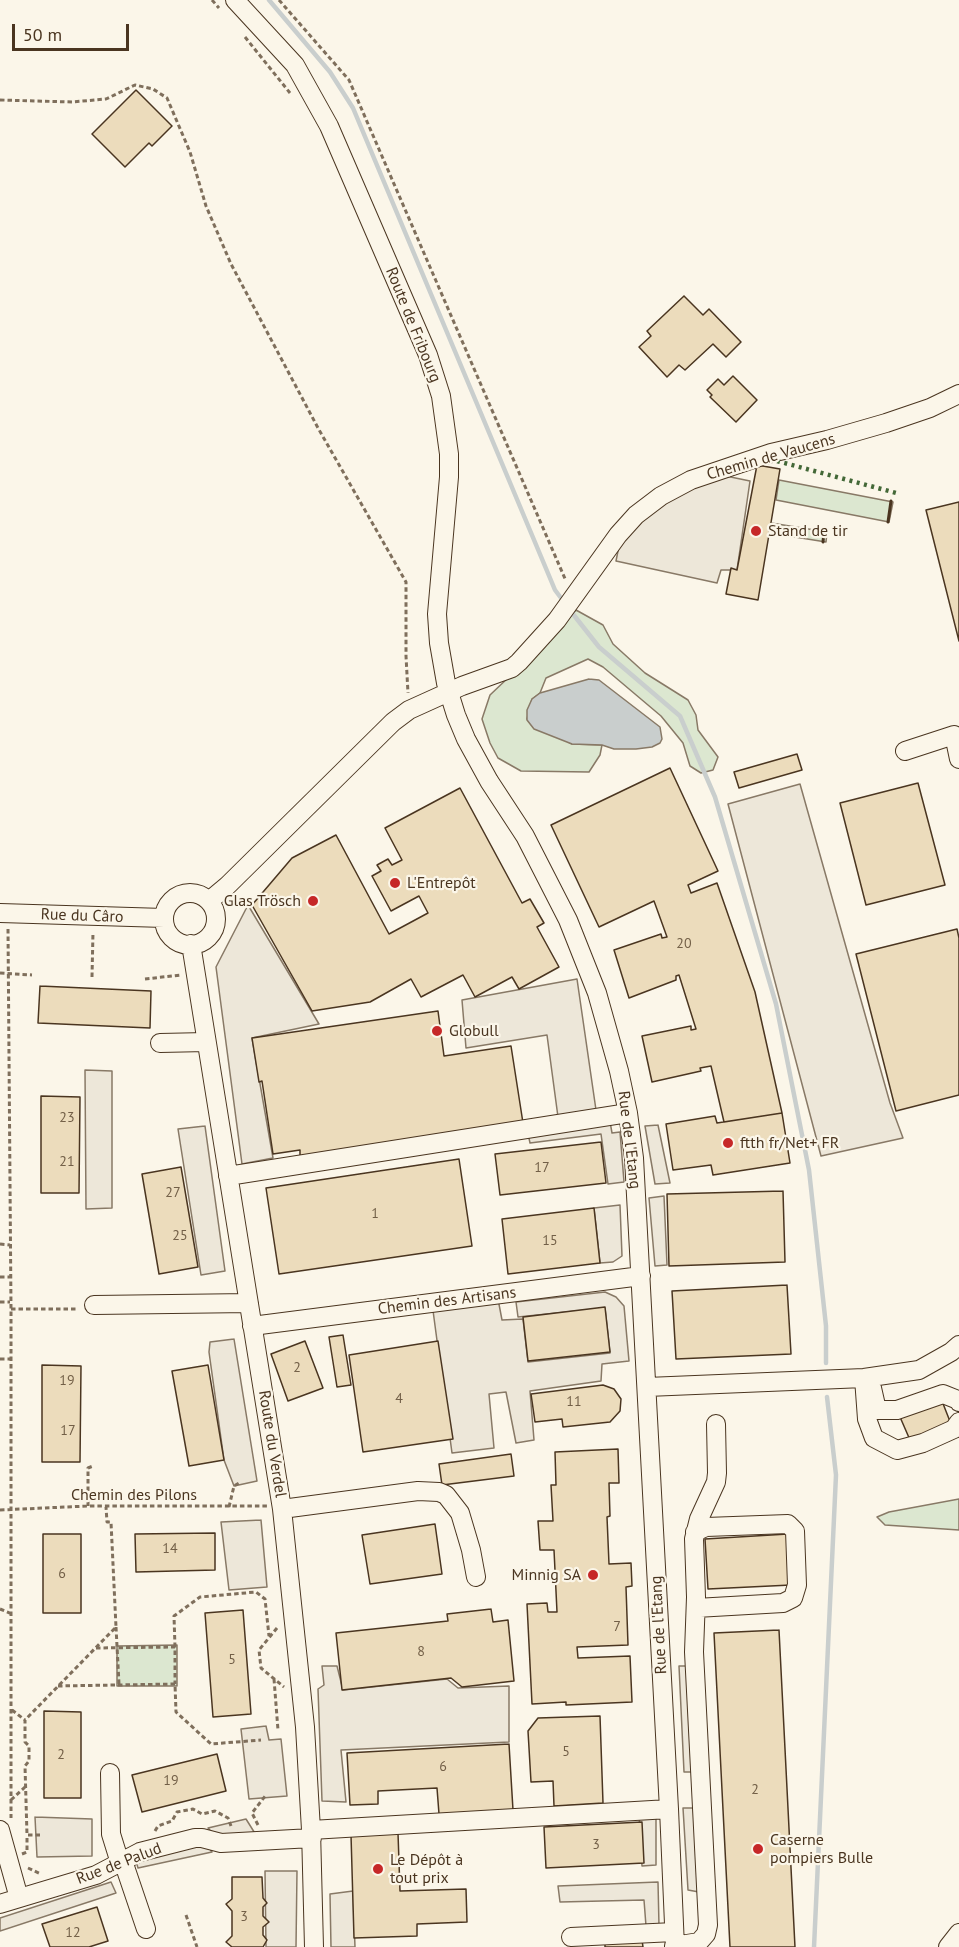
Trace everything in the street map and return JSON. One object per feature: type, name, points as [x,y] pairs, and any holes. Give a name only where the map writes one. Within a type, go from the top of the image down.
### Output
[{"type":"street","name":"Route de Fribourg","points":[[230,6],[294,65],[329,126],[420,333],[435,373],[445,415],[449,454],[437,614],[441,656],[448,692]]},
{"type":"street","name":"Chemin de Vaucens","points":[[448,692],[512,668],[536,646],[618,535],[636,515],[660,496],[692,480],[771,453],[886,423],[930,408],[959,394]]},
{"type":"street","points":[[209,901],[227,886],[384,729],[409,710],[448,692]]},
{"type":"street","name":"Rue de l'Etang","points":[[448,692],[466,739],[489,781],[525,836],[568,920],[597,993],[628,1113],[634,1158],[641,1276],[674,1942]]},
{"type":"street","points":[[904,752],[954,735],[959,759]]},
{"type":"street","points":[[196,894],[209,901],[213,908],[215,925],[206,939],[191,944],[175,940],[165,927],[164,918],[169,904],[181,895],[196,894]]},
{"type":"street","name":"Rue du Câro","points":[[4,921],[164,918]]},
{"type":"street","name":"Route du Verdel","points":[[191,944],[249,1303],[303,1702],[311,1834],[314,1947]]},
{"type":"street","points":[[160,1043],[206,1042]]},
{"type":"street","points":[[228,1176],[628,1113]]},
{"type":"street","name":"Chemin des Artisans","points":[[252,1326],[641,1276]]},
{"type":"street","points":[[88,1307],[249,1303]]},
{"type":"street","points":[[647,1387],[867,1377],[919,1370],[959,1345]]},
{"type":"street","points":[[867,1377],[877,1410],[897,1410],[943,1394],[959,1402]]},
{"type":"street","points":[[867,1377],[867,1419],[874,1438],[897,1450],[944,1434],[954,1429],[959,1422]]},
{"type":"street","points":[[571,1937],[699,1942],[706,1934],[708,1925],[694,1652],[696,1608],[694,1532],[716,1482],[716,1424]]},
{"type":"street","points":[[275,1507],[418,1491],[439,1492],[446,1495],[460,1513],[476,1577]]},
{"type":"street","points":[[694,1532],[706,1527],[788,1524],[795,1531],[797,1585],[793,1598],[783,1603],[696,1608]]},
{"type":"street","points":[[661,1654],[694,1652]]},
{"type":"street","points":[[110,1773],[110,1827],[146,1929]]},
{"type":"street","name":"Rue de Palud","points":[[0,1904],[96,1875],[140,1852],[195,1838],[221,1843],[311,1834],[669,1809]]},
{"type":"street","points":[[5,1824],[19,1898]]},
{"type":"street","points":[[948,1947],[959,1933]]},
{"type":"path","points":[[212,0],[230,6]]},
{"type":"path","points":[[279,0],[349,80],[573,598]]},
{"type":"path","points":[[243,35],[284,84],[295,101]]},
{"type":"path","points":[[0,100],[72,102],[106,99],[135,85],[153,88],[167,98],[190,152],[206,206],[231,264],[318,428],[406,582],[409,710]]},
{"type":"path","points":[[4,921],[8,975],[12,1509],[11,1800],[5,1824]]},
{"type":"path","points":[[92,977],[93,932]]},
{"type":"path","points":[[0,973],[32,975]]},
{"type":"path","points":[[0,1244],[10,1245]]},
{"type":"path","points":[[0,1277],[11,1277]]},
{"type":"path","points":[[0,1302],[11,1302]]},
{"type":"path","points":[[11,1309],[88,1307]]},
{"type":"path","points":[[0,1359],[11,1359]]},
{"type":"path","points":[[88,1506],[88,1468],[93,1466]]},
{"type":"path","points":[[229,1507],[234,1486],[239,1484]]},
{"type":"path","name":"Chemin des Pilons","points":[[0,1510],[88,1506],[275,1507]]},
{"type":"path","points":[[106,1507],[107,1522],[111,1522],[119,1684]]},
{"type":"path","points":[[261,1740],[211,1744],[176,1712],[174,1616],[200,1597],[256,1592],[265,1599],[269,1636]]},
{"type":"path","points":[[0,1609],[12,1614]]},
{"type":"path","points":[[40,1835],[27,1835],[25,1766],[29,1761],[29,1746],[26,1742],[25,1720],[116,1627]]},
{"type":"path","points":[[282,1627],[276,1628],[259,1650],[261,1668],[285,1688],[289,1688]]},
{"type":"path","points":[[95,1648],[175,1647]]},
{"type":"path","points":[[274,1679],[278,1730]]},
{"type":"path","points":[[58,1686],[175,1684]]},
{"type":"path","points":[[11,1710],[25,1720]]},
{"type":"path","points":[[11,1800],[26,1786]]},
{"type":"path","points":[[266,1795],[252,1813],[266,1840]]},
{"type":"path","points":[[18,1855],[21,1860]]},
{"type":"path","points":[[27,1867],[35,1872],[49,1874]]},
{"type":"path","points":[[186,1915],[197,1947]]},
{"type":"green space","points":[[779,480],[893,502],[889,522],[776,500]]},
{"type":"green space","points":[[771,523],[827,532],[826,542],[770,533]]},
{"type":"green space","points":[[576,610],[603,625],[613,644],[645,673],[688,700],[696,715],[698,730],[718,757],[713,770],[701,773],[690,766],[683,743],[661,716],[603,667],[588,659],[546,678],[540,693],[532,699],[527,719],[572,744],[602,745],[600,755],[589,772],[521,771],[498,758],[482,719],[490,695]]},
{"type":"green space","points":[[959,1499],[959,1530],[885,1525],[877,1517],[889,1512]]},
{"type":"green space","points":[[177,1645],[177,1686],[117,1686],[117,1646]]},
{"type":"shaded area","points":[[721,475],[750,481],[737,570],[721,570],[717,583],[616,561],[619,546],[658,504]]},
{"type":"shaded area","points":[[589,679],[599,680],[660,727],[662,739],[660,743],[652,747],[636,749],[572,744],[534,729],[527,720],[527,710],[532,699],[540,693]]},
{"type":"shaded area","points":[[800,784],[890,1103],[903,1138],[821,1156],[728,804]]},
{"type":"shaded area","points":[[248,905],[319,1024],[252,1038],[273,1158],[242,1164],[216,967]]},
{"type":"shaded area","points":[[577,979],[596,1110],[608,1110],[612,1133],[620,1132],[624,1182],[608,1184],[601,1134],[530,1143],[526,1124],[558,1117],[547,1035],[466,1048],[462,1000]]},
{"type":"shaded area","points":[[85,1070],[112,1071],[112,1208],[86,1209]]},
{"type":"shaded area","points":[[658,1125],[670,1183],[655,1184],[645,1126]]},
{"type":"shaded area","points":[[205,1126],[225,1271],[201,1275],[178,1129]]},
{"type":"shaded area","points":[[664,1196],[667,1265],[655,1266],[649,1198]]},
{"type":"shaded area","points":[[620,1205],[622,1256],[613,1262],[600,1263],[594,1208]]},
{"type":"shaded area","points":[[605,1292],[616,1297],[624,1306],[629,1361],[602,1364],[601,1381],[530,1391],[534,1440],[516,1443],[506,1392],[489,1394],[494,1448],[452,1453],[432,1303],[498,1299],[502,1320],[523,1319],[528,1362],[610,1353],[605,1308],[518,1317],[516,1302]]},
{"type":"shaded area","points":[[234,1339],[257,1481],[234,1486],[224,1460],[209,1352],[210,1342]]},
{"type":"shaded area","points":[[261,1520],[267,1587],[229,1590],[221,1522]]},
{"type":"shaded area","points":[[322,1666],[337,1666],[343,1690],[447,1679],[458,1688],[509,1686],[509,1742],[341,1750],[346,1802],[322,1801],[318,1689],[324,1685]]},
{"type":"shaded area","points":[[679,1666],[688,1666],[694,1772],[684,1772]]},
{"type":"shaded area","points":[[266,1726],[269,1740],[281,1739],[287,1796],[249,1799],[241,1729]]},
{"type":"shaded area","points":[[683,1808],[696,1808],[699,1892],[688,1890]]},
{"type":"shaded area","points":[[656,1813],[656,1865],[642,1866],[639,1814]]},
{"type":"shaded area","points":[[35,1817],[92,1819],[92,1856],[37,1857]]},
{"type":"shaded area","points":[[246,1819],[256,1835],[217,1838],[208,1828]]},
{"type":"shaded area","points":[[206,1842],[212,1852],[138,1868],[135,1857]]},
{"type":"shaded area","points":[[265,1871],[297,1871],[296,1947],[266,1947]]},
{"type":"shaded area","points":[[111,1882],[116,1893],[0,1931],[0,1918]]},
{"type":"shaded area","points":[[658,1882],[659,1926],[646,1926],[644,1900],[560,1902],[558,1886]]},
{"type":"shaded area","points":[[353,1891],[355,1947],[331,1947],[330,1894]]},
{"type":"building","points":[[136,90],[172,126],[152,146],[149,143],[125,167],[92,134]]},
{"type":"building","points":[[684,296],[703,315],[709,309],[741,342],[726,357],[713,344],[685,370],[679,365],[667,377],[639,347],[651,336],[647,331]]},
{"type":"building","points":[[733,376],[757,400],[736,422],[710,397],[712,395],[707,390],[718,379],[724,385]]},
{"type":"building","name":"Stand de tir","points":[[757,465],[780,469],[758,600],[726,594],[731,568],[737,570]]},
{"type":"building","points":[[959,502],[959,641],[926,510]]},
{"type":"building","points":[[797,754],[802,770],[739,788],[734,772]]},
{"type":"building","points":[[670,768],[718,871],[688,885],[691,893],[717,883],[755,992],[782,1113],[724,1122],[711,1066],[700,1068],[701,1071],[652,1082],[642,1036],[691,1026],[691,1030],[696,1029],[679,975],[676,976],[676,980],[629,998],[614,950],[661,934],[662,938],[667,937],[654,901],[599,927],[551,825]]},
{"type":"building","points":[[918,783],[945,885],[866,905],[840,803]]},
{"type":"building","name":"Glas Trösch","points":[[460,788],[522,903],[530,899],[544,923],[537,927],[559,967],[519,989],[512,977],[475,997],[463,975],[421,997],[411,979],[370,1002],[312,1011],[252,905],[292,858],[336,835],[389,934],[428,913],[419,896],[391,911],[372,876],[381,871],[377,865],[388,859],[392,865],[402,860],[385,828]]},
{"type":"building","points":[[957,929],[959,938],[959,1095],[896,1111],[856,954]]},
{"type":"building","points":[[40,986],[151,991],[150,1028],[38,1023]]},
{"type":"building","points":[[438,1011],[444,1056],[511,1046],[523,1123],[300,1156],[300,1150],[273,1154],[262,1081],[259,1082],[252,1038]]},
{"type":"building","points":[[41,1096],[80,1097],[79,1193],[41,1193]]},
{"type":"building","name":"ftth fr/Net+ FR","points":[[782,1113],[790,1163],[713,1175],[711,1165],[673,1170],[666,1124],[715,1116],[717,1123]]},
{"type":"building","points":[[601,1142],[606,1183],[500,1195],[495,1154]]},
{"type":"building","points":[[459,1159],[472,1246],[279,1274],[266,1188]]},
{"type":"building","points":[[181,1167],[198,1267],[159,1274],[142,1174]]},
{"type":"building","points":[[783,1191],[785,1262],[669,1266],[667,1194]]},
{"type":"building","points":[[594,1208],[600,1263],[508,1274],[502,1219]]},
{"type":"building","points":[[787,1285],[791,1354],[676,1359],[672,1291]]},
{"type":"building","points":[[605,1307],[610,1352],[528,1361],[523,1317]]},
{"type":"building","points":[[343,1335],[351,1385],[337,1387],[329,1337]]},
{"type":"building","points":[[305,1341],[323,1388],[288,1401],[271,1354]]},
{"type":"building","points":[[438,1341],[453,1439],[363,1452],[349,1355]]},
{"type":"building","points":[[42,1365],[81,1366],[80,1462],[42,1462]]},
{"type":"building","points":[[208,1365],[224,1460],[189,1466],[172,1371]]},
{"type":"building","points":[[603,1385],[614,1389],[621,1399],[620,1411],[610,1422],[563,1427],[562,1419],[535,1422],[531,1394]]},
{"type":"building","points":[[942,1401],[951,1424],[910,1440],[900,1417]]},
{"type":"building","name":"Minnig SA","points":[[618,1449],[619,1483],[609,1483],[610,1516],[607,1517],[609,1564],[631,1563],[632,1586],[626,1587],[628,1645],[577,1647],[578,1658],[630,1656],[632,1702],[532,1704],[527,1604],[547,1603],[548,1612],[557,1612],[554,1550],[540,1550],[538,1521],[553,1521],[551,1485],[556,1485],[555,1452]]},
{"type":"building","points":[[511,1454],[514,1476],[442,1485],[439,1464]]},
{"type":"building","points":[[435,1524],[442,1574],[370,1584],[362,1535]]},
{"type":"building","points":[[215,1533],[215,1570],[136,1572],[135,1534]]},
{"type":"building","points":[[43,1534],[81,1534],[81,1613],[43,1613]]},
{"type":"building","points":[[788,1534],[791,1585],[708,1589],[705,1539]]},
{"type":"building","points":[[491,1609],[493,1622],[508,1620],[514,1681],[462,1687],[451,1678],[342,1690],[336,1633],[448,1621],[447,1614]]},
{"type":"building","points":[[243,1610],[251,1714],[213,1717],[205,1613]]},
{"type":"building","points":[[779,1630],[795,1947],[730,1947],[714,1633]]},
{"type":"building","points":[[44,1711],[81,1712],[81,1798],[44,1798]]},
{"type":"building","points":[[600,1716],[603,1803],[554,1806],[553,1781],[531,1782],[528,1731],[538,1718]]},
{"type":"building","points":[[509,1744],[513,1810],[439,1814],[437,1788],[378,1791],[378,1804],[350,1805],[347,1753]]},
{"type":"building","points":[[217,1754],[226,1791],[142,1812],[132,1775]]},
{"type":"building","points":[[642,1822],[644,1863],[546,1868],[544,1827]]},
{"type":"building","points":[[398,1833],[400,1891],[466,1889],[467,1922],[417,1924],[417,1936],[354,1938],[351,1835]]},
{"type":"building","points":[[232,1877],[262,1877],[263,1898],[267,1903],[263,1907],[263,1916],[269,1922],[263,1927],[263,1935],[267,1940],[263,1947],[232,1947],[226,1942],[232,1936],[232,1911],[226,1904],[232,1899]]},
{"type":"building","points":[[97,1907],[108,1941],[89,1947],[50,1947],[42,1924]]},
{"type":"building","points":[[642,1940],[643,1947],[605,1947],[605,1942]]},
{"type":"waterway","points":[[269,0],[330,72],[353,108],[555,590],[564,602]]},
{"type":"waterway","points":[[569,609],[599,647],[680,716],[715,797],[776,1004],[809,1170],[826,1326],[826,1363]]},
{"type":"waterway","points":[[814,1947],[836,1475],[827,1397]]},
{"type":"hedge","points":[[777,461],[900,494]]},
{"type":"wall","points":[[888,522],[891,501]]},
{"type":"wall","points":[[823,542],[824,532]]},
{"type":"place","name":"Stand de tir","points":[[756,531]]},
{"type":"place","name":"L'Entrepôt","points":[[395,883]]},
{"type":"place","name":"Glas Trösch","points":[[313,901]]},
{"type":"place","name":"Globull","points":[[437,1031]]},
{"type":"place","name":"ftth fr/Net+ FR","points":[[728,1143]]},
{"type":"place","name":"Minnig SA","points":[[593,1575]]},
{"type":"place","name":"Caserne pompiers Bulle","points":[[758,1849]]},
{"type":"place","name":"Le Dépôt à tout prix","points":[[378,1869]]}]
